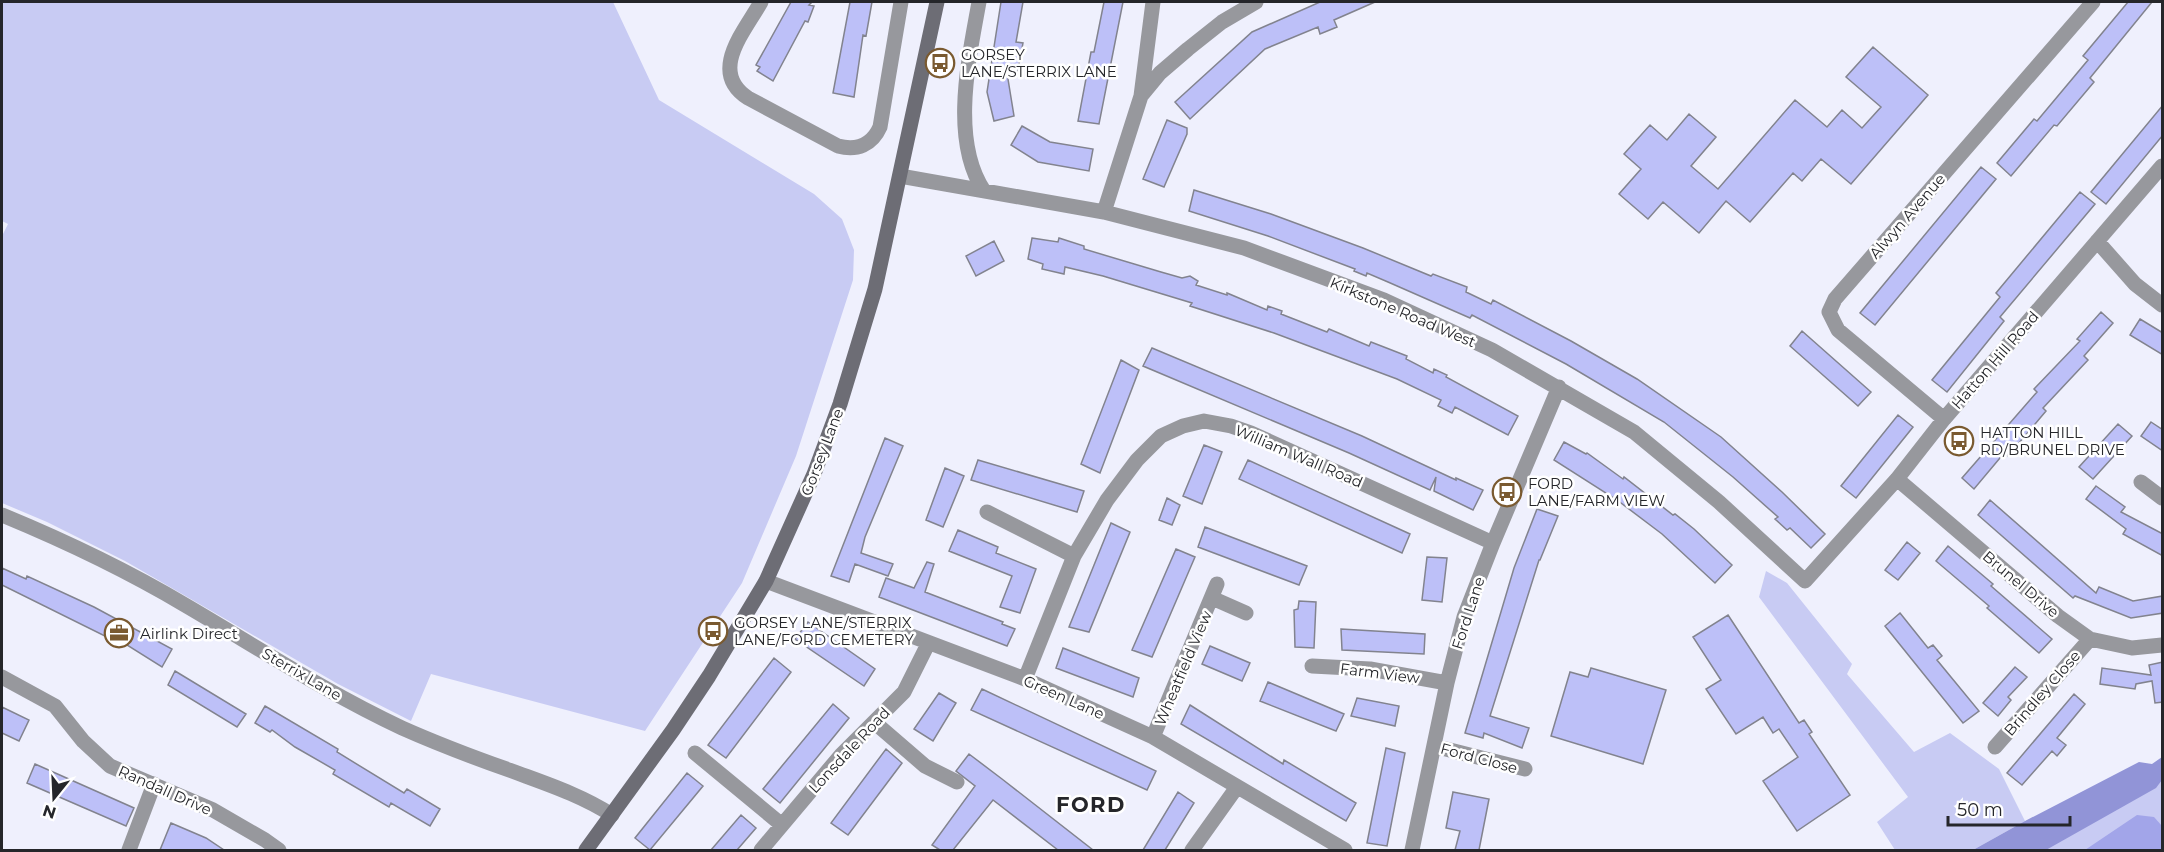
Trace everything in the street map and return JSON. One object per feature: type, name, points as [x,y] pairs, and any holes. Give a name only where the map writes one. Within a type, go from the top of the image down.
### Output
[{"type":"main road","name":"Gorsey Lane","points":[[586,850],[709,676],[766,581],[814,474],[840,404],[874,289],[937,2]]},
{"type":"street","points":[[760,2],[728,66],[729,75],[736,89],[748,98],[838,146],[847,148],[863,146],[877,135],[883,117],[901,2]]},
{"type":"street","points":[[979,2],[970,52],[965,114],[970,161],[984,191]]},
{"type":"street","points":[[1104,212],[1141,96],[1153,2]]},
{"type":"street","points":[[1141,96],[1160,73],[1188,49],[1222,22],[1256,2]]},
{"type":"street","name":"Alwyn Avenue","points":[[1944,419],[1838,330],[1829,312],[1835,299],[2093,2]]},
{"type":"street","name":"Hatton Hill Road","points":[[1804,580],[1896,479],[1944,419],[2163,166]]},
{"type":"street","name":"Kirkstone Road West","points":[[900,176],[1104,212],[1244,248],[1384,300],[1492,350],[1634,432],[1719,502],[1804,580]]},
{"type":"street","points":[[2097,241],[2135,284],[2163,305]]},
{"type":"street","name":"Ford Lane","points":[[1412,850],[1447,682],[1464,617],[1559,387]]},
{"type":"street","name":"William Wall Road","points":[[1025,679],[1074,556],[1107,500],[1137,459],[1161,436],[1183,426],[1204,421],[1231,426],[1251,433],[1493,543]]},
{"type":"street","name":"Brunel Drive","points":[[1896,479],[2058,616],[2090,639],[2132,648],[2163,645]]},
{"type":"street","points":[[2141,482],[2163,498]]},
{"type":"street","points":[[987,512],[1074,556]]},
{"type":"street","name":"Sterrix Lane","points":[[2,514],[111,564],[184,604],[327,689],[402,728],[572,793],[612,815]]},
{"type":"street","name":"Green Lane","points":[[766,581],[1025,679],[1154,737],[1345,850]]},
{"type":"street","name":"Wheatfield View","points":[[1154,737],[1214,591],[1246,613]]},
{"type":"street","name":"Brindley Close","points":[[1995,747],[2090,639]]},
{"type":"street","name":"Lonsdale Road","points":[[761,850],[841,755],[904,692],[928,644]]},
{"type":"street","name":"Farm View","points":[[1312,666],[1370,669],[1447,682]]},
{"type":"street","name":"Randall Drive","points":[[2,677],[55,706],[83,741],[110,766],[213,810],[279,850]]},
{"type":"street","points":[[874,722],[925,766],[957,782]]},
{"type":"street","name":"Ford Close","points":[[1434,746],[1525,769]]},
{"type":"street","points":[[695,753],[782,825]]},
{"type":"street","points":[[129,850],[154,784]]},
{"type":"street","points":[[1192,850],[1237,787]]},
{"type":"shaded area","points":[[2,2],[613,2],[659,100],[814,194],[842,219],[854,250],[853,280],[796,456],[742,583],[645,731],[431,674],[411,721],[338,684],[125,561],[47,522],[2,503],[2,236],[8,224],[2,221]]},
{"type":"shaded area","points":[[1766,571],[1787,583],[1852,664],[1847,674],[1914,752],[1950,733],[1999,769],[2025,821],[1973,850],[1895,850],[1877,822],[1908,797],[1759,597]]},
{"type":"shaded area","points":[[2162,757],[2162,780],[2156,788],[2046,850],[1973,850],[2139,762],[2152,764]]},
{"type":"shaded area","points":[[2162,764],[2162,850],[2010,850]]},
{"type":"shaded area","points":[[2137,815],[2154,817],[2162,826],[2162,850],[2085,850]]},
{"type":"building","points":[[791,2],[812,2],[809,5],[814,6],[808,22],[805,21],[773,81],[757,71],[760,67],[756,65]]},
{"type":"building","points":[[850,2],[872,2],[866,36],[863,35],[854,97],[833,93]]},
{"type":"building","points":[[1001,2],[1023,2],[1016,42],[1023,43],[1017,75],[1007,73],[1014,116],[994,121],[987,92]]},
{"type":"building","points":[[1104,2],[1123,2],[1099,124],[1078,121],[1091,52],[1094,52]]},
{"type":"building","points":[[1320,2],[1375,2],[1334,20],[1337,27],[1320,34],[1318,27],[1265,49],[1190,119],[1175,102],[1252,32]]},
{"type":"building","points":[[2128,2],[2152,2],[2090,78],[2094,82],[2011,176],[1997,163],[2034,119],[2037,121],[2088,60],[2083,56]]},
{"type":"building","points":[[1873,47],[1928,95],[1851,184],[1821,159],[1802,181],[1793,173],[1750,222],[1726,201],[1699,233],[1663,202],[1648,219],[1619,194],[1641,169],[1624,154],[1650,125],[1667,140],[1689,114],[1716,137],[1691,166],[1718,189],[1795,100],[1827,127],[1842,110],[1862,128],[1881,107],[1846,77]]},
{"type":"building","points":[[2163,105],[2163,135],[2106,204],[2091,192]]},
{"type":"building","points":[[1167,120],[1187,128],[1187,134],[1164,187],[1143,179]]},
{"type":"building","points":[[1022,126],[1050,142],[1093,149],[1089,171],[1038,162],[1011,145]]},
{"type":"building","points":[[1981,167],[1996,179],[1875,325],[1860,313]]},
{"type":"building","points":[[1194,190],[1271,214],[1431,276],[1433,274],[1467,287],[1466,292],[1491,304],[1493,300],[1571,341],[1637,379],[1721,437],[1825,534],[1811,548],[1790,528],[1787,530],[1775,519],[1778,517],[1733,477],[1664,422],[1566,364],[1472,315],[1470,318],[1367,273],[1366,276],[1354,271],[1355,269],[1268,236],[1189,211]]},
{"type":"building","points":[[2080,192],[2095,204],[2000,317],[2004,321],[1947,392],[1932,380],[2000,297],[1996,293]]},
{"type":"building","points":[[1032,238],[1058,242],[1059,238],[1084,246],[1084,249],[1161,272],[1182,278],[1190,276],[1198,281],[1196,285],[1227,295],[1227,293],[1267,310],[1268,306],[1282,311],[1281,314],[1327,332],[1329,329],[1369,346],[1371,342],[1407,356],[1406,359],[1433,373],[1434,369],[1447,375],[1446,377],[1518,416],[1508,435],[1455,407],[1452,413],[1438,406],[1441,400],[1397,379],[1274,333],[1190,306],[1192,303],[1065,267],[1064,274],[1042,269],[1043,264],[1028,259]]},
{"type":"building","points":[[994,241],[1004,261],[976,276],[966,256]]},
{"type":"building","points":[[2101,312],[2113,323],[2084,356],[2088,360],[2043,408],[2046,411],[2008,456],[2005,452],[1974,489],[1962,478],[2037,392],[2034,389],[2080,341],[2077,339]]},
{"type":"building","points":[[2140,319],[2163,333],[2163,355],[2130,335]]},
{"type":"building","points":[[1802,331],[1871,392],[1858,406],[1790,346]]},
{"type":"building","points":[[1152,348],[1362,436],[1456,480],[1456,478],[1483,490],[1473,510],[1434,491],[1436,477],[1430,490],[1349,453],[1143,366]]},
{"type":"building","points":[[1121,360],[1139,370],[1100,473],[1081,464]]},
{"type":"building","points":[[1898,415],[1913,427],[1856,498],[1841,486]]},
{"type":"building","points":[[2151,422],[2163,430],[2163,451],[2141,436]]},
{"type":"building","points":[[2118,424],[2132,436],[2093,479],[2079,467]]},
{"type":"building","points":[[885,438],[903,446],[865,537],[861,553],[893,564],[888,576],[855,564],[849,582],[831,576]]},
{"type":"building","points":[[1564,442],[1587,453],[1623,479],[1624,477],[1673,515],[1675,514],[1732,565],[1715,583],[1662,534],[1617,500],[1554,460]]},
{"type":"building","points":[[1204,445],[1222,452],[1202,504],[1183,496]]},
{"type":"building","points":[[978,460],[1084,491],[1077,512],[971,480]]},
{"type":"building","points":[[1248,460],[1410,534],[1402,553],[1239,479]]},
{"type":"building","points":[[945,468],[964,476],[943,527],[926,520]]},
{"type":"building","points":[[2096,486],[2125,507],[2121,512],[2163,534],[2163,556],[2123,534],[2126,529],[2086,499]]},
{"type":"building","points":[[1167,498],[1180,505],[1172,525],[1159,520]]},
{"type":"building","points":[[1990,500],[2096,593],[2099,587],[2133,601],[2163,596],[2163,613],[2131,618],[2075,596],[2073,598],[1978,515]]},
{"type":"building","points":[[1537,509],[1558,516],[1539,560],[1490,716],[1529,728],[1522,748],[1484,733],[1483,738],[1465,733],[1514,568]]},
{"type":"building","points":[[1111,523],[1130,532],[1089,632],[1069,627]]},
{"type":"building","points":[[1205,527],[1307,566],[1299,585],[1198,547]]},
{"type":"building","points":[[958,530],[998,547],[996,553],[1036,569],[1020,613],[1000,607],[1012,576],[949,551]]},
{"type":"building","points":[[1907,542],[1920,553],[1898,580],[1885,570]]},
{"type":"building","points":[[1948,546],[2052,639],[2039,653],[1936,561]]},
{"type":"building","points":[[1176,549],[1195,557],[1152,657],[1132,650]]},
{"type":"building","points":[[1427,557],[1447,558],[1442,602],[1422,600]]},
{"type":"building","points":[[927,562],[934,564],[925,592],[1003,622],[1002,624],[1015,629],[1007,646],[879,597],[886,578],[914,588]]},
{"type":"building","points":[[2,568],[26,579],[27,576],[94,607],[172,649],[162,667],[124,643],[123,645],[2,585]]},
{"type":"building","points":[[1299,601],[1316,602],[1314,648],[1295,647],[1294,610],[1298,609]]},
{"type":"building","points":[[1900,613],[1928,648],[1933,645],[1942,656],[1937,660],[1979,711],[1963,723],[1885,626]]},
{"type":"building","points":[[1728,615],[1799,723],[1804,720],[1812,732],[1809,734],[1850,795],[1797,831],[1763,781],[1798,757],[1779,729],[1773,733],[1763,717],[1736,734],[1706,689],[1721,680],[1693,637]]},
{"type":"building","points":[[808,622],[875,669],[864,686],[795,639]]},
{"type":"building","points":[[1341,629],[1425,634],[1424,654],[1342,650]]},
{"type":"building","points":[[1210,646],[1250,663],[1242,681],[1202,664]]},
{"type":"building","points":[[1063,648],[1139,678],[1133,697],[1056,668]]},
{"type":"building","points":[[774,658],[791,672],[726,758],[708,745]]},
{"type":"building","points":[[2163,662],[2163,702],[2155,703],[2152,681],[2136,684],[2135,689],[2100,684],[2102,668],[2151,675],[2149,665]]},
{"type":"building","points":[[2015,667],[2027,677],[2008,697],[2011,700],[1998,716],[1983,703]]},
{"type":"building","points":[[1591,668],[1666,690],[1643,764],[1551,736],[1570,672],[1588,677]]},
{"type":"building","points":[[175,671],[246,714],[237,727],[168,685]]},
{"type":"building","points":[[1268,682],[1344,714],[1336,731],[1260,701]]},
{"type":"building","points":[[982,689],[1156,771],[1147,790],[971,710]]},
{"type":"building","points":[[939,693],[956,703],[933,741],[914,729]]},
{"type":"building","points":[[2074,694],[2085,704],[2057,738],[2066,745],[2057,756],[2052,751],[2022,785],[2007,773]]},
{"type":"building","points":[[1357,698],[1399,706],[1395,726],[1351,716]]},
{"type":"building","points":[[833,704],[849,718],[780,803],[763,789]]},
{"type":"building","points":[[1190,705],[1283,764],[1284,760],[1356,803],[1346,821],[1181,724]]},
{"type":"building","points":[[265,706],[338,749],[337,752],[404,793],[407,789],[440,809],[430,826],[391,803],[389,807],[333,774],[335,770],[295,747],[272,730],[270,732],[255,723]]},
{"type":"building","points":[[2,707],[29,720],[19,741],[2,733]]},
{"type":"building","points":[[1386,748],[1405,753],[1387,846],[1367,843]]},
{"type":"building","points":[[886,749],[902,763],[848,835],[831,823]]},
{"type":"building","points":[[969,754],[1093,850],[1058,850],[993,800],[953,850],[940,850],[932,845],[975,786],[956,771]]},
{"type":"building","points":[[35,764],[134,808],[126,826],[27,783]]},
{"type":"building","points":[[687,773],[703,786],[650,850],[635,838]]},
{"type":"building","points":[[1178,792],[1194,803],[1165,850],[1143,850]]},
{"type":"building","points":[[1453,792],[1489,799],[1479,850],[1455,850],[1460,831],[1446,828]]},
{"type":"building","points":[[741,815],[756,828],[737,850],[711,850]]},
{"type":"building","points":[[171,823],[206,838],[224,850],[160,850]]},
{"type":"place","name":"GORSEY LANE/STERRIX LANE","points":[[940,63]]},
{"type":"place","name":"HATTON HILL RD/BRUNEL DRIVE","points":[[1959,441]]},
{"type":"place","name":"FORD LANE/FARM VIEW","points":[[1507,492]]},
{"type":"place","name":"GORSEY LANE/STERRIX LANE/FORD CEMETERY","points":[[713,631]]},
{"type":"place","name":"Airlink Direct","points":[[119,633]]},
{"type":"district","name":"FORD","points":[[1091,804]]}]
